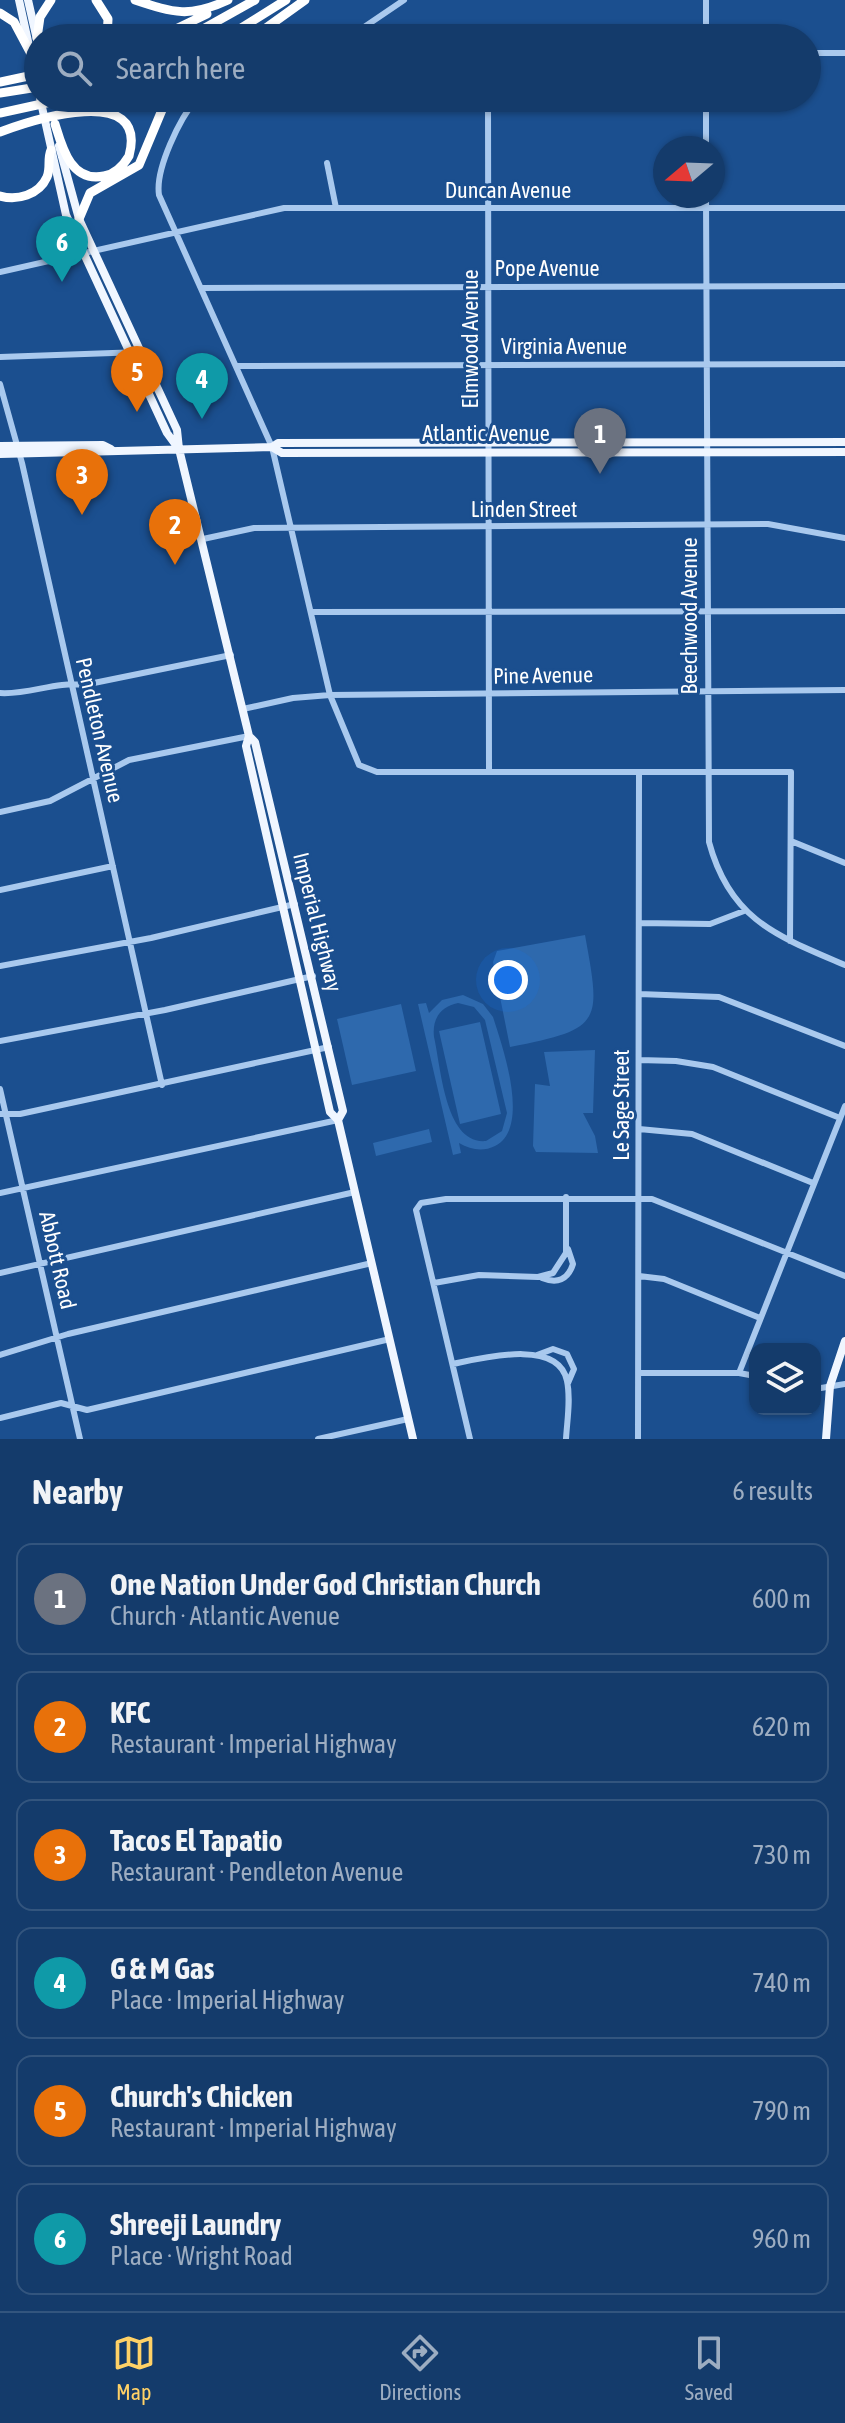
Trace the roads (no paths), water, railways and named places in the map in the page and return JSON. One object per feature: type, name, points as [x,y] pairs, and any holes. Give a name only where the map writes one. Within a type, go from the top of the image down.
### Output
[{"type":"highway","points":[[40,24],[43,9],[51,0]]},
{"type":"highway","points":[[96,0],[108,19],[108,24]]},
{"type":"highway","points":[[135,0],[186,14],[201,12],[229,0]]},
{"type":"highway","points":[[184,24],[229,0]]},
{"type":"highway","points":[[212,24],[255,0]]},
{"type":"highway","points":[[247,24],[286,0]]},
{"type":"highway","points":[[272,24],[305,0]]},
{"type":"highway","points":[[0,13],[24,33]]},
{"type":"highway","points":[[0,80],[24,77]]},
{"type":"highway","points":[[0,93],[24,89]]},
{"type":"highway","points":[[0,113],[24,108]]},
{"type":"highway","points":[[71,114],[77,112]]},
{"type":"highway","points":[[0,125],[94,112]]},
{"type":"highway","points":[[50,124],[64,153],[77,170],[98,177],[118,170],[131,148],[124,123],[108,112]]},
{"type":"highway","points":[[79,219],[90,193],[139,165],[161,112]]},
{"type":"highway","points":[[0,132],[31,122]]},
{"type":"highway","points":[[0,196],[22,197],[38,188],[47,176],[51,150]]},
{"type":"main road","points":[[19,0],[28,24]]},
{"type":"main road","points":[[28,0],[32,24]]},
{"type":"main road","name":"Imperial Highway","points":[[45,112],[79,219],[177,430],[179,449],[231,655],[249,736],[246,746],[330,1112],[338,1120],[413,1439]]},
{"type":"main road","name":"Imperial Highway","points":[[50,112],[51,150],[62,202],[167,433],[179,449]]},
{"type":"main road","name":"Atlantic Avenue","points":[[706,447],[845,442]]},
{"type":"main road","name":"Atlantic Avenue","points":[[0,454],[17,450],[103,445],[111,449],[272,447],[282,453],[488,446],[706,447],[845,452]]},
{"type":"main road","name":"Atlantic Avenue","points":[[0,446],[17,450]]},
{"type":"main road","name":"Imperial Highway","points":[[249,736],[255,742],[313,976],[343,1111],[338,1120]]},
{"type":"main road","points":[[826,1439],[830,1386],[845,1341]]},
{"type":"street","points":[[370,24],[404,0]]},
{"type":"street","points":[[706,0],[706,24]]},
{"type":"street","points":[[821,53],[845,53]]},
{"type":"street","points":[[187,112],[179,123],[158,184],[175,231],[272,447],[330,695],[356,761],[370,772],[791,772],[790,941]]},
{"type":"street","name":"Elmwood Avenue","points":[[488,112],[489,772]]},
{"type":"street","points":[[706,112],[706,136]]},
{"type":"street","points":[[327,163],[336,208]]},
{"type":"street","name":"Duncan Avenue","points":[[0,272],[268,209],[653,208]]},
{"type":"street","name":"Beechwood Avenue","points":[[706,208],[707,826],[713,858],[726,888],[744,911],[790,941],[845,965]]},
{"type":"street","name":"Duncan Avenue","points":[[725,208],[845,208]]},
{"type":"street","name":"Pope Avenue","points":[[201,288],[845,286]]},
{"type":"street","points":[[0,357],[141,352]]},
{"type":"street","name":"Virginia Avenue","points":[[236,366],[845,364]]},
{"type":"street","name":"Pendleton Avenue","points":[[0,384],[131,939],[162,1085]]},
{"type":"street","name":"Linden Street","points":[[203,539],[254,528],[768,524],[845,538]]},
{"type":"street","points":[[312,612],[845,611]]},
{"type":"street","points":[[0,693],[19,694],[72,684],[84,685],[231,655]]},
{"type":"street","name":"Pine Avenue","points":[[243,709],[293,698],[330,695],[845,690]]},
{"type":"street","points":[[0,812],[50,801],[129,760],[249,736]]},
{"type":"street","name":"Le Sage Street","points":[[638,1439],[639,772]]},
{"type":"street","points":[[791,841],[845,863]]},
{"type":"street","points":[[0,890],[113,866]]},
{"type":"street","points":[[0,966],[131,939],[151,938],[295,904]]},
{"type":"street","points":[[639,923],[710,924],[744,911]]},
{"type":"street","points":[[0,1041],[146,1011],[165,1010],[313,976]]},
{"type":"street","points":[[639,994],[691,994],[729,999],[845,1046]]},
{"type":"street","points":[[3,1114],[162,1085],[329,1047]]},
{"type":"street","points":[[639,1060],[676,1061],[713,1067],[840,1118]]},
{"type":"street","name":"Abbott Road","points":[[0,1089],[3,1114],[80,1439]]},
{"type":"street","points":[[739,1373],[845,1106]]},
{"type":"street","points":[[0,1193],[338,1120]]},
{"type":"street","points":[[639,1129],[692,1134],[813,1183]]},
{"type":"street","points":[[0,1273],[355,1192]]},
{"type":"street","points":[[434,1283],[479,1275],[538,1277],[556,1282],[565,1277],[573,1264],[567,1245],[566,1197]]},
{"type":"street","points":[[470,1439],[417,1206],[446,1199],[652,1199],[845,1276]]},
{"type":"street","points":[[538,1277],[559,1267],[567,1245]]},
{"type":"street","points":[[0,1355],[57,1338],[372,1263]]},
{"type":"street","points":[[639,1276],[664,1279],[760,1318]]},
{"type":"street","points":[[0,1418],[61,1403],[87,1410],[390,1339]]},
{"type":"street","points":[[453,1364],[493,1355],[537,1355],[553,1349],[567,1354],[574,1369],[568,1383],[566,1439]]},
{"type":"street","points":[[537,1355],[557,1363],[568,1383]]},
{"type":"street","points":[[639,1373],[749,1375]]},
{"type":"street","points":[[821,1388],[845,1384]]},
{"type":"street","points":[[318,1439],[408,1419]]},
{"type":"place","name":"Shreeji Laundry","points":[[62,282]]},
{"type":"place","name":"Church's Chicken","points":[[137,412]]},
{"type":"place","name":"G & M Gas","points":[[202,419]]},
{"type":"place","name":"One Nation Under God Christian Church","points":[[600,474]]},
{"type":"place","name":"Tacos El Tapatio","points":[[82,515]]},
{"type":"place","name":"KFC","points":[[175,565]]}]
